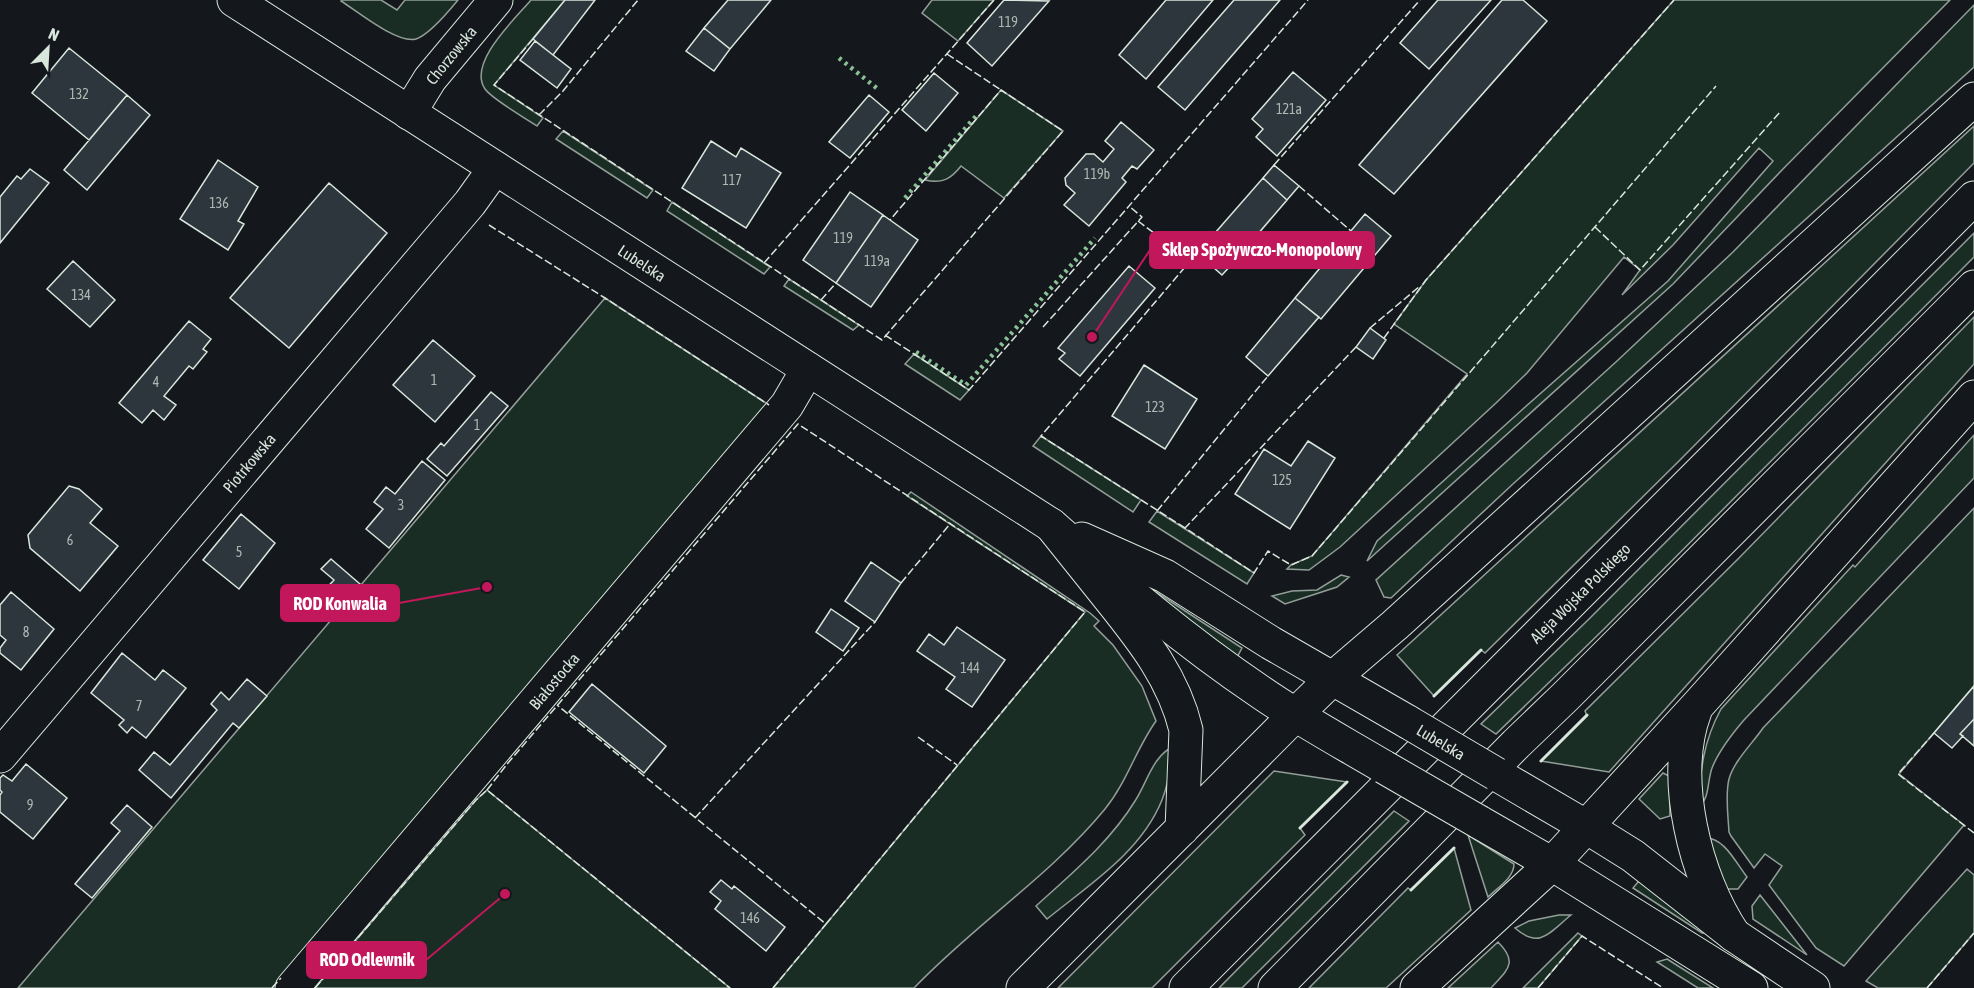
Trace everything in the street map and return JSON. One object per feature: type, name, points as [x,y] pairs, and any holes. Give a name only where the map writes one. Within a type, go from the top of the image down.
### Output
[{"type":"main road","name":"Lubelska","points":[[234,0],[1051,525],[1165,576],[1271,643],[1633,856],[1734,935],[1813,988]]},
{"type":"main road","name":"Chorzowska","points":[[409,112],[430,79],[496,0]]},
{"type":"main road","points":[[1023,988],[1333,678],[1395,625],[1974,99]]},
{"type":"main road","name":"Piotrkowska","points":[[0,756],[470,203],[495,168]]},
{"type":"main road","name":"Aleja Wojska Polskiego","points":[[1186,988],[1974,198]]},
{"type":"main road","points":[[1275,988],[1974,287]]},
{"type":"main road","name":"Białostocka","points":[[292,988],[787,405],[808,369]]},
{"type":"main road","points":[[1417,988],[1552,864],[1974,397]]},
{"type":"main road","name":"Lubelska","points":[[1051,525],[1144,607],[1295,715],[1552,864],[1751,988]]},
{"type":"main road","points":[[1051,525],[1137,632],[1156,658],[1172,689],[1186,730],[1182,829]]},
{"type":"main road","points":[[1697,706],[1689,729],[1685,753],[1689,823],[1695,847],[1715,900],[1724,921],[1734,935]]},
{"type":"green space","points":[[342,0],[381,0],[397,10],[405,0],[458,0],[421,37],[408,39],[377,26]]},
{"type":"green space","points":[[531,0],[565,0],[494,85],[543,118],[537,126],[489,93],[481,78],[482,67],[488,54],[505,29]]},
{"type":"green space","points":[[932,0],[994,0],[958,41],[922,13]]},
{"type":"green space","points":[[1674,0],[1950,0],[1673,284],[1367,561],[1377,541],[1668,281],[1773,161],[1759,148],[1673,245],[1622,295],[1640,270],[1624,257],[1527,373],[1496,403],[1340,547],[1309,570],[1287,569],[1312,556],[1467,374],[1394,324],[1426,280]]},
{"type":"green space","points":[[1974,5],[1974,67],[1514,483],[1391,598],[1384,597],[1376,580],[1733,252]]},
{"type":"green space","points":[[1001,90],[1063,131],[1004,198],[961,166],[946,179],[925,180]]},
{"type":"green space","points":[[1974,126],[1974,163],[1485,653],[1481,650],[1434,696],[1397,655]]},
{"type":"green space","points":[[563,131],[653,190],[647,198],[556,139]]},
{"type":"green space","points":[[672,202],[770,267],[764,274],[667,211]]},
{"type":"green space","points":[[1974,233],[1974,257],[1604,629],[1496,734],[1481,724],[1590,618]]},
{"type":"green space","points":[[789,279],[859,325],[853,330],[784,286]]},
{"type":"green space","points":[[605,298],[769,405],[272,988],[18,988]]},
{"type":"green space","points":[[1974,317],[1974,364],[1609,772],[1541,761],[1587,716],[1585,711],[1739,558]]},
{"type":"green space","points":[[914,354],[969,390],[960,400],[905,364]]},
{"type":"green space","points":[[1974,435],[1974,478],[1739,725],[1715,761],[1705,799],[1699,808],[1700,782],[1706,745],[1721,709],[1853,565],[1855,567]]},
{"type":"green space","points":[[1041,436],[1141,500],[1133,512],[1033,446]]},
{"type":"green space","points":[[911,492],[1099,621],[1094,626],[1113,645],[1142,686],[1156,721],[1126,777],[1105,809],[1060,856],[961,943],[914,988],[773,988],[1085,612],[907,496]]},
{"type":"green space","points":[[1974,508],[1974,686],[1899,774],[1964,825],[1844,966],[1816,948],[1769,885],[1782,866],[1765,854],[1754,868],[1731,836],[1727,805],[1729,779],[1739,759],[1763,728]]},
{"type":"green space","points":[[1157,511],[1254,573],[1247,584],[1149,522]]},
{"type":"green space","points":[[1341,575],[1349,577],[1337,587],[1285,604],[1272,596],[1292,591],[1317,590]]},
{"type":"green space","points":[[1156,592],[1242,648],[1235,661],[1152,596]]},
{"type":"green space","points":[[1175,746],[1162,800],[1141,836],[1113,866],[1047,919],[1036,906],[1089,857],[1114,830],[1135,801],[1161,755]]},
{"type":"green space","points":[[1274,771],[1347,782],[1300,828],[1305,835],[1152,988],[1058,988]]},
{"type":"green space","points":[[1663,773],[1669,776],[1670,816],[1660,819],[1639,799]]},
{"type":"green space","points":[[487,790],[730,988],[315,988]]},
{"type":"green space","points":[[1394,811],[1409,821],[1242,988],[1219,988]]},
{"type":"green space","points":[[1468,835],[1514,864],[1508,878],[1488,897]]},
{"type":"green space","points":[[1705,838],[1724,846],[1747,877],[1738,889],[1727,889]]},
{"type":"green space","points":[[1454,848],[1471,910],[1386,988],[1309,988],[1408,888],[1411,890]]},
{"type":"green space","points":[[1967,869],[1974,875],[1974,933],[1927,988],[1878,988],[1866,981]]},
{"type":"green space","points":[[1643,876],[1705,932],[1702,933],[1633,888]]},
{"type":"green space","points":[[1760,895],[1807,955],[1753,919],[1752,906]]},
{"type":"green space","points":[[1571,915],[1551,932],[1538,938],[1531,938],[1515,928],[1529,921]]},
{"type":"green space","points":[[1578,933],[1582,936],[1538,988],[1523,988]]},
{"type":"green space","points":[[1498,942],[1509,961],[1506,971],[1491,988],[1448,988]]},
{"type":"green space","points":[[1667,959],[1713,988],[1698,988],[1657,962]]},
{"type":"building","points":[[565,0],[595,0],[553,55],[533,39]]},
{"type":"building","points":[[728,0],[771,0],[730,49],[704,28]]},
{"type":"building","points":[[1004,0],[1049,1],[992,66],[967,43]]},
{"type":"building","points":[[1166,0],[1213,0],[1146,79],[1119,55]]},
{"type":"building","points":[[1234,0],[1280,0],[1185,110],[1158,87]]},
{"type":"building","points":[[1438,0],[1491,0],[1429,69],[1400,43]]},
{"type":"building","points":[[1502,0],[1523,0],[1547,21],[1394,194],[1359,165]]},
{"type":"building","points":[[704,28],[730,49],[714,71],[686,51]]},
{"type":"building","points":[[535,41],[571,69],[557,88],[520,60]]},
{"type":"building","points":[[69,48],[127,95],[89,140],[32,93]]},
{"type":"building","points":[[1293,72],[1326,100],[1277,156],[1256,137],[1263,129],[1252,119]]},
{"type":"building","points":[[934,73],[958,93],[926,131],[902,110]]},
{"type":"building","points":[[127,95],[150,115],[87,190],[64,170]]},
{"type":"building","points":[[869,95],[889,112],[850,158],[829,142]]},
{"type":"building","points":[[1121,122],[1154,150],[1137,169],[1132,166],[1122,178],[1126,182],[1089,226],[1064,205],[1075,193],[1066,185],[1065,178],[1086,154],[1094,154],[1103,162],[1114,149],[1105,141]]},
{"type":"building","points":[[711,141],[736,157],[741,148],[781,173],[746,228],[682,188]]},
{"type":"building","points":[[218,160],[258,187],[238,221],[244,224],[228,250],[180,219]]},
{"type":"building","points":[[1274,165],[1299,186],[1287,200],[1263,178]]},
{"type":"building","points":[[30,169],[49,183],[0,243],[0,197],[17,176],[21,179]]},
{"type":"building","points":[[1263,178],[1287,200],[1233,263],[1208,241]]},
{"type":"building","points":[[329,183],[387,233],[289,348],[230,298]]},
{"type":"building","points":[[850,192],[883,215],[836,283],[803,260]]},
{"type":"building","points":[[1365,214],[1391,236],[1321,319],[1295,298]]},
{"type":"building","points":[[883,215],[918,240],[871,307],[836,283]]},
{"type":"building","points":[[1208,241],[1233,263],[1222,275],[1197,253]]},
{"type":"building","points":[[73,261],[115,300],[90,327],[47,289]]},
{"type":"building","points":[[1129,266],[1155,288],[1080,376],[1059,359],[1065,353],[1058,348]]},
{"type":"building","points":[[1295,298],[1319,317],[1268,376],[1246,357]]},
{"type":"building","points":[[189,321],[211,339],[203,349],[207,352],[193,369],[189,366],[164,396],[176,405],[164,420],[153,410],[142,423],[119,403]]},
{"type":"building","points":[[1370,328],[1386,340],[1373,359],[1356,347]]},
{"type":"building","points":[[433,340],[475,376],[435,422],[393,385]]},
{"type":"building","points":[[1144,365],[1197,399],[1165,449],[1112,416]]},
{"type":"building","points":[[491,392],[508,406],[447,476],[427,459],[441,443],[444,446]]},
{"type":"building","points":[[1308,441],[1335,458],[1290,529],[1235,494],[1264,449],[1291,466]]},
{"type":"building","points":[[422,461],[445,480],[389,548],[366,529],[383,509],[374,502],[386,487],[395,494]]},
{"type":"building","points":[[69,486],[79,489],[102,509],[90,523],[118,546],[80,591],[30,548],[28,535]]},
{"type":"building","points":[[241,514],[275,543],[239,589],[203,560]]},
{"type":"building","points":[[331,559],[360,584],[335,612],[318,597],[334,580],[321,569]]},
{"type":"building","points":[[871,562],[901,583],[875,622],[845,601]]},
{"type":"building","points":[[11,592],[54,629],[21,670],[0,653],[0,648],[6,640],[0,635],[0,605]]},
{"type":"building","points":[[831,609],[859,628],[843,651],[816,632]]},
{"type":"building","points":[[957,627],[1005,660],[972,707],[946,689],[955,677],[917,651],[929,634],[944,645]]},
{"type":"building","points":[[122,653],[155,680],[163,670],[186,688],[146,738],[132,727],[127,733],[119,725],[124,720],[91,693]]},
{"type":"building","points":[[247,679],[267,696],[239,728],[233,723],[171,798],[139,770],[154,752],[170,765],[217,710],[211,704],[221,692],[229,700]]},
{"type":"building","points":[[592,684],[666,746],[644,773],[569,712]]},
{"type":"building","points":[[1974,686],[1974,719],[1960,734],[1963,736],[1952,748],[1934,733]]},
{"type":"building","points":[[1974,719],[1974,746],[1960,734]]},
{"type":"building","points":[[26,764],[67,798],[33,839],[0,812],[2,792],[0,778],[3,775],[12,781]]},
{"type":"building","points":[[127,805],[152,827],[92,898],[75,884],[120,831],[111,823]]},
{"type":"building","points":[[721,880],[732,889],[734,886],[785,927],[766,951],[715,909],[721,901],[710,892]]},
{"type":"hedge","points":[[839,58],[879,90]]},
{"type":"hedge","points":[[905,198],[976,116]]},
{"type":"hedge","points":[[916,352],[966,385],[1095,238]]},
{"type":"fence","points":[[539,115],[563,91],[638,0]]},
{"type":"fence","points":[[764,263],[994,0]]},
{"type":"fence","points":[[885,335],[969,390],[1308,0]]},
{"type":"fence","points":[[1274,165],[1420,0]]},
{"type":"fence","points":[[1384,338],[1426,280],[1674,0]]},
{"type":"fence","points":[[533,39],[494,85],[882,340],[1063,131],[1001,90],[890,220]]},
{"type":"fence","points":[[947,54],[1001,90]]},
{"type":"fence","points":[[1356,347],[1185,528],[1254,573],[1268,551],[1291,565],[1312,556],[1716,86]]},
{"type":"fence","points":[[1595,227],[1640,270],[1781,111]]},
{"type":"fence","points":[[1299,186],[1351,231]]},
{"type":"fence","points":[[1043,327],[1142,217],[1129,206]]},
{"type":"fence","points":[[1138,221],[1190,260]]},
{"type":"fence","points":[[489,225],[769,405]]},
{"type":"fence","points":[[1185,528],[1041,436],[1197,253]]},
{"type":"fence","points":[[821,300],[836,283]]},
{"type":"fence","points":[[1370,328],[1420,286]]},
{"type":"fence","points":[[1157,511],[1268,376]]},
{"type":"fence","points":[[487,790],[508,763],[798,424],[1085,612],[826,924],[557,705]]},
{"type":"fence","points":[[901,583],[950,524]]},
{"type":"fence","points":[[695,818],[875,622]]},
{"type":"fence","points":[[1934,733],[1898,774],[1974,833]]},
{"type":"fence","points":[[918,737],[957,765]]},
{"type":"fence","points":[[315,988],[487,790],[730,988]]},
{"type":"fence","points":[[773,988],[826,924]]},
{"type":"fence","points":[[1927,988],[1974,933]]},
{"type":"fence","points":[[1538,988],[1582,936],[1663,988]]},
{"type":"fence","points":[[272,988],[281,978]]},
{"type":"wall","points":[[1434,696],[1481,650]]},
{"type":"wall","points":[[1541,761],[1587,715]]},
{"type":"wall","points":[[1300,828],[1347,782]]},
{"type":"wall","points":[[1411,890],[1454,848]]},
{"type":"place","name":"Sklep Spożywczo-Monopolowy","points":[[1092,337]]},
{"type":"place","name":"ROD Konwalia","points":[[487,587]]},
{"type":"place","name":"ROD Odlewnik","points":[[505,894]]}]
